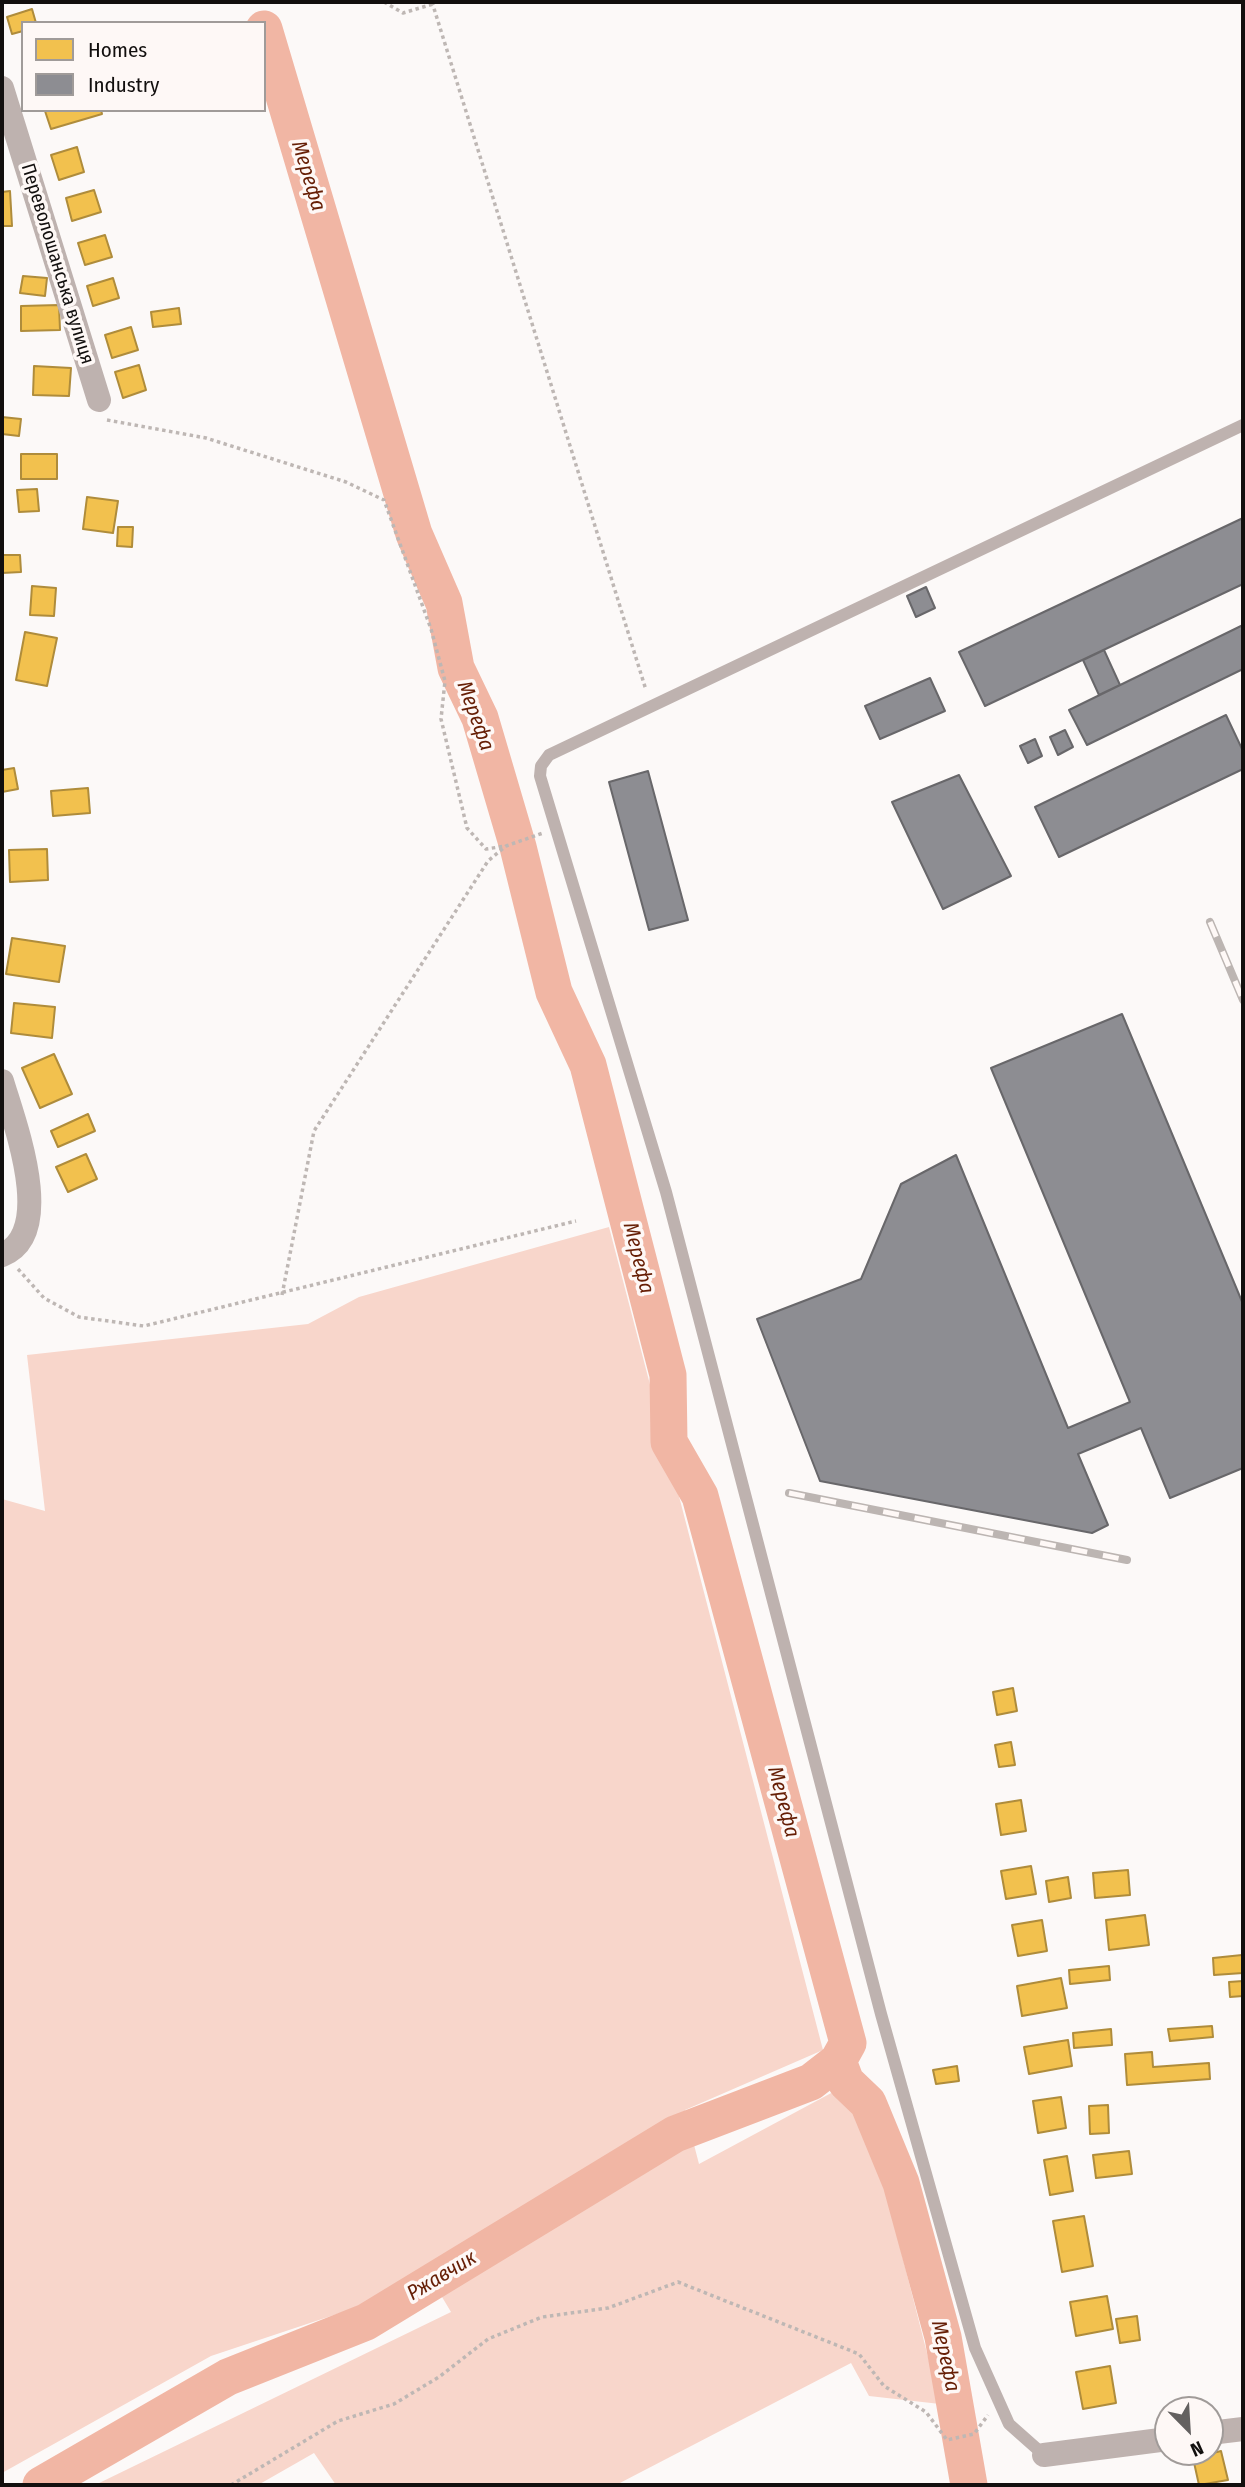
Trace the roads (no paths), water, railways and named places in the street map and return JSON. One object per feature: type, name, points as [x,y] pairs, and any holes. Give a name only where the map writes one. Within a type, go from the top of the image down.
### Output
[{"type":"street","name":"Переволошанська вулиця","points":[[2,88],[99,400]]},
{"type":"street","points":[[2,1080],[31,1198],[28,1229],[4,1255]]},
{"type":"street","points":[[1224,2431],[1243,2429]]},
{"type":"street","points":[[1044,2455],[1154,2441]]},
{"type":"lane","points":[[1044,2455],[1009,2424],[975,2348],[881,2014],[666,1192],[540,776],[541,766],[549,755],[1243,425]]},
{"type":"waterway","name":"Мерефа","points":[[266,36],[414,534],[444,603],[456,668],[480,718],[518,847],[554,992],[588,1065],[668,1375],[669,1442],[700,1496],[848,2043],[838,2061],[846,2082],[868,2103],[901,2183],[943,2337],[969,2485]]},
{"type":"waterway","name":"Ржавчик","points":[[41,2485],[228,2377],[366,2322],[675,2134],[811,2082],[838,2061]]},
{"type":"railway","points":[[1210,922],[1243,1000]]},
{"type":"railway","points":[[789,1493],[1127,1560]]}]
